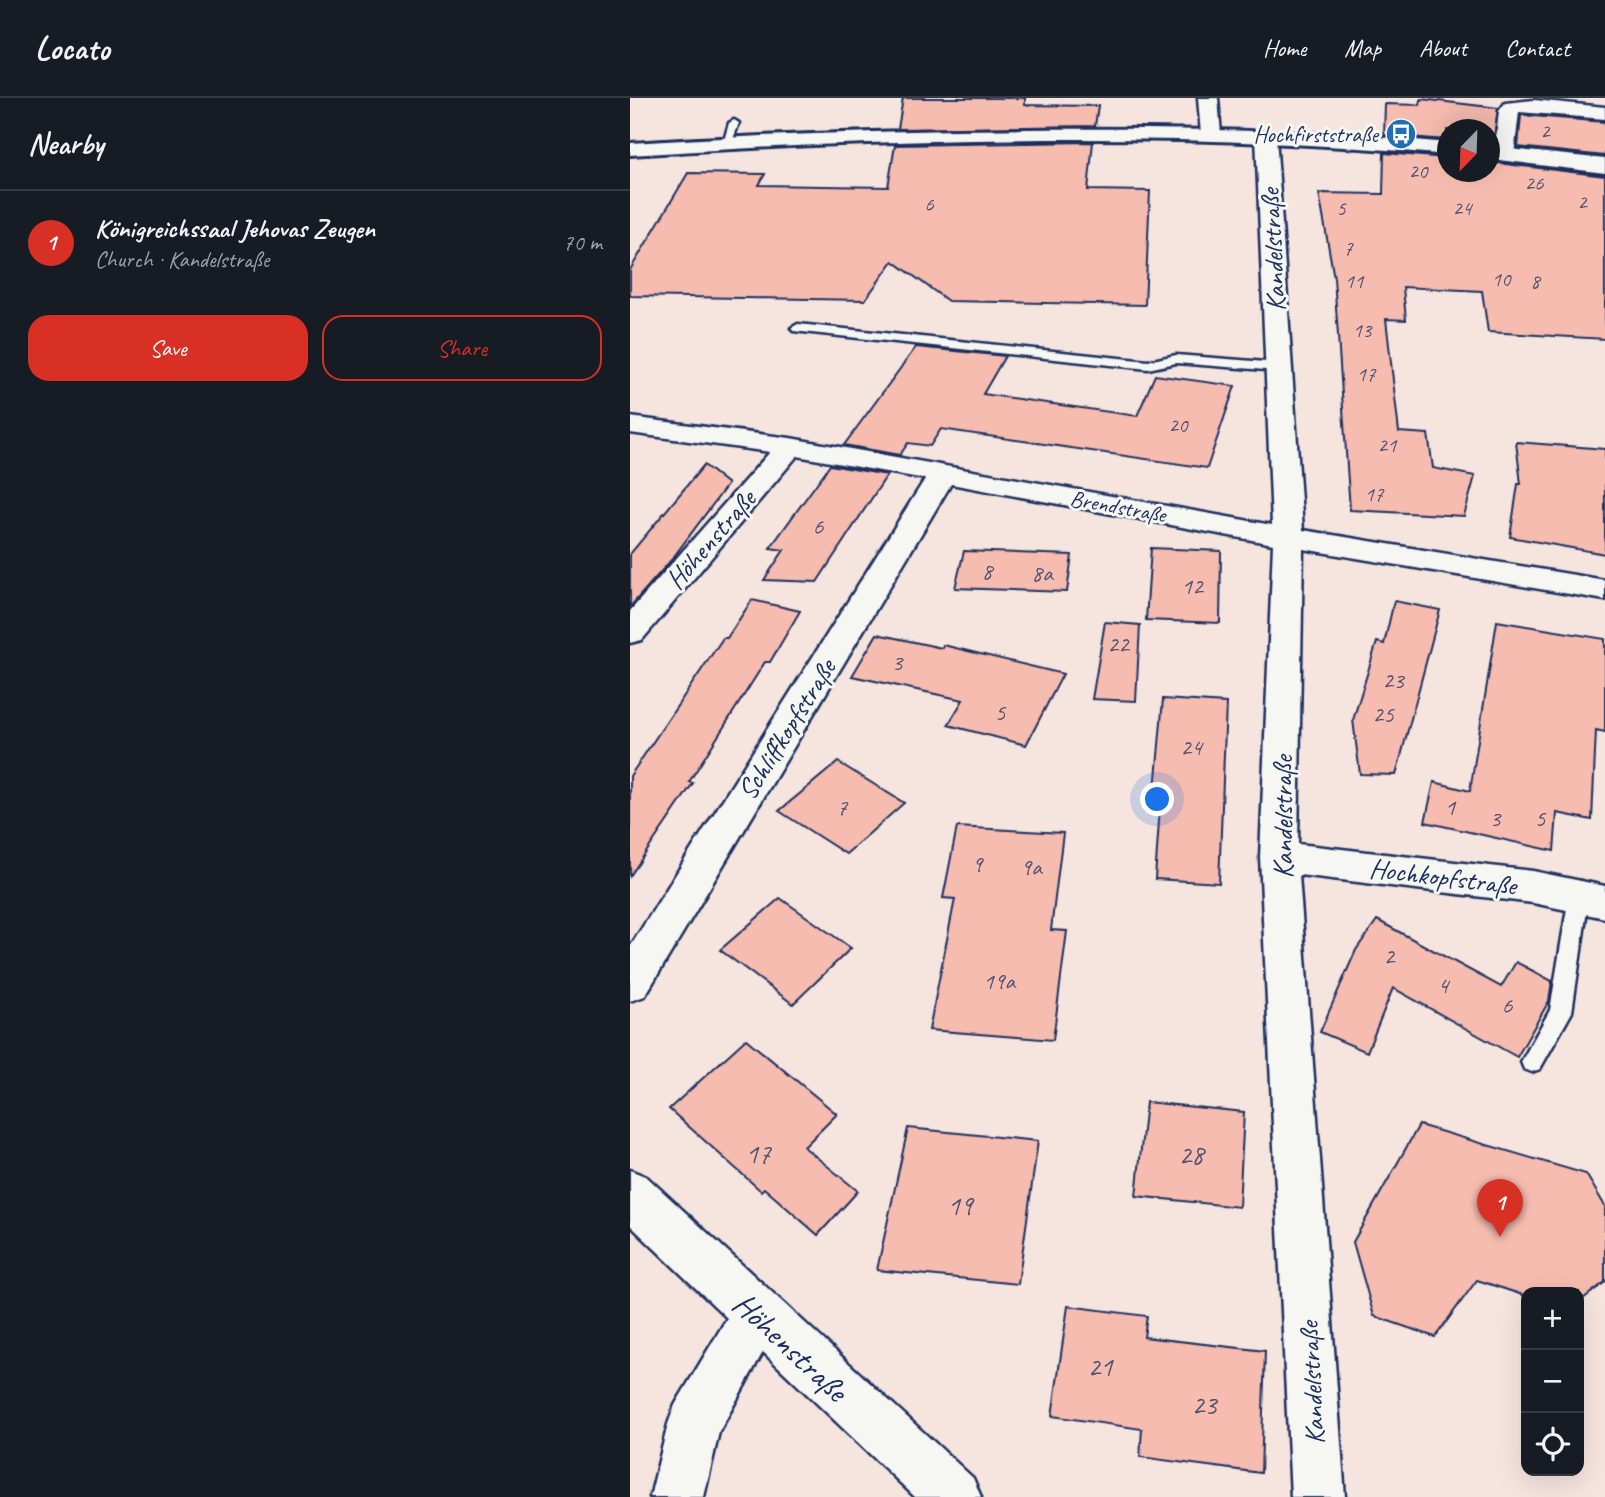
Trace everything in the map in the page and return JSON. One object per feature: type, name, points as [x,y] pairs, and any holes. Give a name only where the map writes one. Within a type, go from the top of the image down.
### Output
[{"type":"main road","points":[[630,149],[730,133],[1266,136],[1437,148]]},
{"type":"main road","points":[[1500,154],[1605,166]]},
{"type":"street","points":[[1208,98],[1212,135]]},
{"type":"street","points":[[1500,142],[1508,111],[1512,107],[1534,106],[1605,113]]},
{"type":"street","name":"Kandelstraße","points":[[1266,136],[1288,537],[1279,857],[1318,1497]]},
{"type":"street","name":"Brendstraße","points":[[630,425],[790,446],[1288,537],[1605,590]]},
{"type":"street","name":"Höhenstraße","points":[[630,632],[790,446]]},
{"type":"street","name":"Schliffkopfstraße","points":[[630,983],[942,475]]},
{"type":"street","name":"Hochkopfstraße","points":[[1279,857],[1533,887],[1592,899]]},
{"type":"street","name":"Höhenstraße","points":[[630,1193],[954,1497]]},
{"type":"street","points":[[677,1497],[694,1424],[757,1315]]},
{"type":"lane","points":[[798,328],[1148,365],[1176,359],[1279,367]]},
{"type":"lane","points":[[1532,1062],[1561,1012],[1592,899]]},
{"type":"building","points":[[903,98],[1025,98],[1025,105],[1098,106],[1095,126],[898,129]]},
{"type":"building","points":[[1421,99],[1498,108],[1497,119],[1437,119],[1437,139],[1384,135],[1385,104],[1420,105]]},
{"type":"building","points":[[1521,115],[1605,122],[1605,156],[1518,147]]},
{"type":"building","points":[[1093,142],[1088,190],[1150,191],[1145,305],[948,301],[893,261],[865,300],[630,296],[630,270],[688,173],[765,174],[759,185],[888,187],[895,145]]},
{"type":"building","points":[[1384,153],[1437,157],[1437,182],[1500,182],[1500,163],[1605,176],[1605,339],[1488,332],[1482,291],[1403,287],[1406,320],[1386,319],[1399,432],[1428,434],[1433,468],[1475,476],[1464,516],[1350,510],[1334,278],[1319,193],[1383,194]]},
{"type":"building","points":[[916,347],[1005,356],[983,394],[1137,416],[1155,375],[1235,386],[1207,468],[941,429],[930,446],[908,443],[900,455],[844,445]]},
{"type":"building","points":[[1516,442],[1605,449],[1605,554],[1510,537],[1518,484],[1521,484]]},
{"type":"building","points":[[704,465],[728,484],[672,559],[630,607],[630,554]]},
{"type":"building","points":[[830,465],[887,475],[817,582],[764,580],[784,550],[770,548]]},
{"type":"building","points":[[1151,548],[1221,551],[1220,623],[1146,620]]},
{"type":"building","points":[[964,551],[1072,555],[1067,592],[955,588]]},
{"type":"building","points":[[752,600],[800,611],[770,662],[765,662],[689,782],[693,783],[630,876],[630,776],[723,638],[727,638]]},
{"type":"building","points":[[1394,601],[1440,610],[1396,775],[1360,774],[1353,720],[1377,642],[1384,644]]},
{"type":"building","points":[[1497,621],[1605,639],[1605,732],[1596,730],[1592,820],[1557,813],[1554,851],[1425,822],[1434,782],[1470,791]]},
{"type":"building","points":[[1105,622],[1140,625],[1136,701],[1092,699]]},
{"type":"building","points":[[877,634],[942,648],[943,645],[1063,674],[1026,745],[948,725],[963,700],[852,676]]},
{"type":"building","points":[[1163,699],[1226,703],[1219,883],[1155,879],[1161,791],[1155,790]]},
{"type":"building","points":[[838,762],[904,803],[846,854],[779,811]]},
{"type":"building","points":[[957,827],[1063,833],[1051,930],[1067,931],[1053,1040],[929,1030],[955,899],[943,898]]},
{"type":"building","points":[[780,898],[851,948],[793,1004],[720,950]]},
{"type":"building","points":[[1377,920],[1501,987],[1516,962],[1552,981],[1549,1001],[1517,1057],[1393,988],[1367,1052],[1320,1032],[1356,950]]},
{"type":"building","points":[[746,1039],[837,1114],[804,1147],[858,1191],[818,1235],[764,1188],[761,1191],[669,1109]]},
{"type":"building","points":[[1146,1102],[1244,1112],[1239,1207],[1136,1196]]},
{"type":"building","points":[[1419,1125],[1586,1174],[1605,1206],[1605,1282],[1584,1298],[1584,1287],[1521,1287],[1521,1294],[1477,1280],[1435,1337],[1374,1316],[1353,1242]]},
{"type":"building","points":[[908,1128],[1038,1141],[1018,1284],[877,1270]]},
{"type":"building","points":[[1068,1306],[1147,1316],[1144,1337],[1265,1351],[1261,1473],[1140,1457],[1142,1429],[1052,1416]]},
{"type":"place","name":"Hochfirststraße","points":[[1401,134]]},
{"type":"place","name":"Königreichssaal Jehovas Zeugen","points":[[1500,1237]]}]
